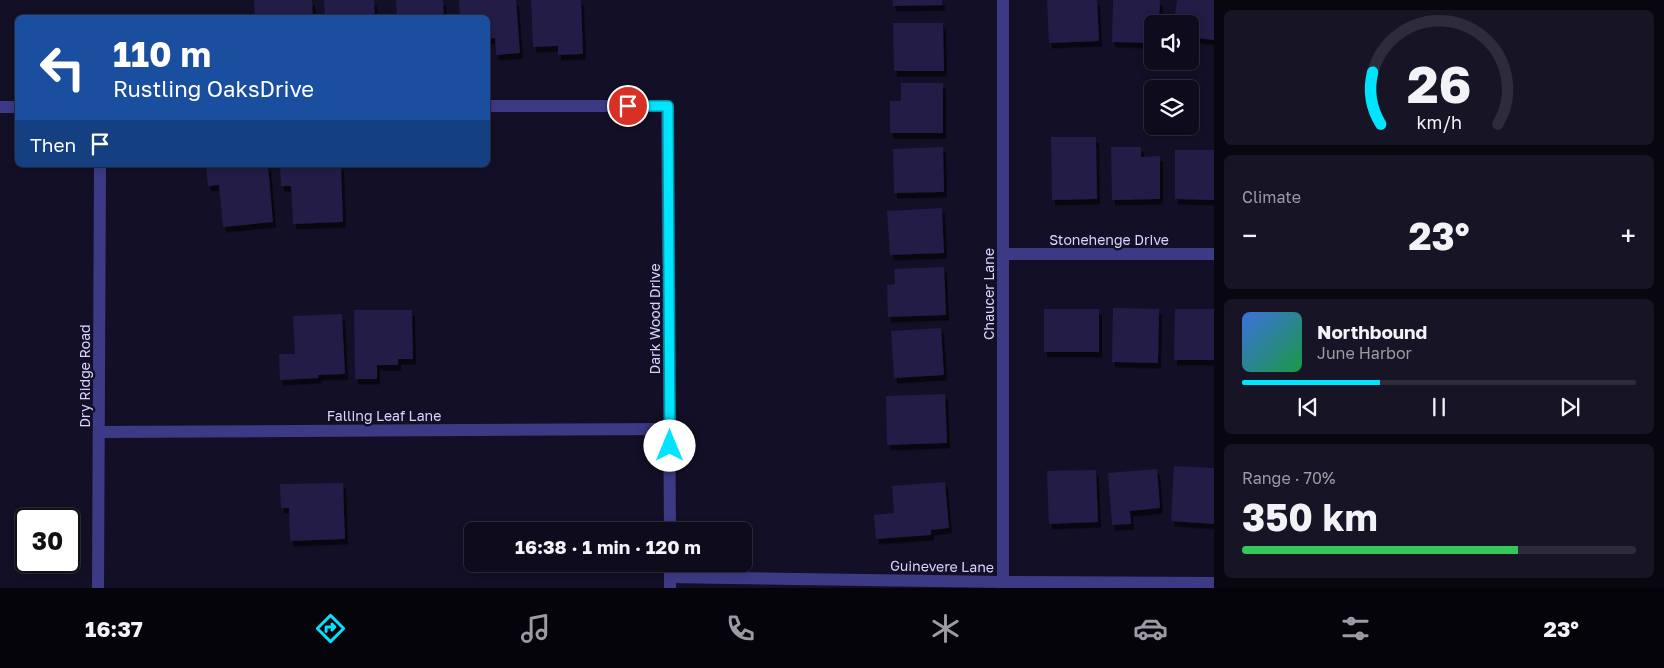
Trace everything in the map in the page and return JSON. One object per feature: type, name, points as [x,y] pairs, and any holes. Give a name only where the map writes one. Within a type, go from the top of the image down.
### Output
[{"type":"street","name":"Chaucer Lane","points":[[1003,0],[1003,585]]},
{"type":"street","points":[[0,106],[15,107]]},
{"type":"street","name":"Dark Wood Drive","points":[[490,106],[668,106],[670,522]]},
{"type":"street","name":"Dry Ridge Road","points":[[98,588],[100,167]]},
{"type":"street","name":"Stonehenge Drive","points":[[1003,254],[1214,254]]},
{"type":"street","name":"Falling Leaf Lane","points":[[99,432],[670,429]]},
{"type":"street","name":"Guinevere Lane","points":[[670,583],[1003,585],[1214,583]]},
{"type":"building","points":[[254,0],[312,0],[313,15],[255,15]]},
{"type":"building","points":[[324,0],[374,0],[375,15],[325,15]]},
{"type":"building","points":[[396,0],[443,0],[444,15],[397,15]]},
{"type":"building","points":[[459,0],[516,0],[520,53],[496,55],[495,38],[490,39],[490,15],[460,15]]},
{"type":"building","points":[[531,0],[581,0],[583,54],[558,55],[558,46],[533,47]]},
{"type":"building","points":[[892,0],[942,0],[942,5],[893,6]]},
{"type":"building","points":[[1047,0],[1097,0],[1099,41],[1049,43]]},
{"type":"building","points":[[1113,0],[1160,0],[1159,15],[1144,15],[1144,43],[1112,42]]},
{"type":"building","points":[[1177,0],[1214,0],[1214,40],[1199,38],[1199,15],[1175,15]]},
{"type":"building","points":[[893,23],[943,23],[944,71],[894,71]]},
{"type":"building","points":[[901,83],[943,83],[943,133],[890,133],[890,101],[901,101]]},
{"type":"building","points":[[1051,137],[1096,137],[1097,199],[1052,200]]},
{"type":"building","points":[[943,147],[944,192],[894,193],[893,149]]},
{"type":"building","points":[[1111,147],[1141,147],[1141,157],[1160,156],[1160,199],[1112,200]]},
{"type":"building","points":[[1175,150],[1214,150],[1214,200],[1175,199]]},
{"type":"building","points":[[206,167],[268,167],[273,222],[223,227],[219,185],[208,186]]},
{"type":"building","points":[[280,167],[341,167],[343,222],[293,224],[291,186],[281,186]]},
{"type":"building","points":[[942,208],[944,253],[890,255],[887,211]]},
{"type":"building","points":[[944,267],[946,315],[888,317],[887,285],[895,284],[894,269]]},
{"type":"building","points":[[1113,308],[1159,309],[1158,363],[1112,362]]},
{"type":"building","points":[[1044,309],[1099,309],[1099,352],[1044,352]]},
{"type":"building","points":[[1175,309],[1214,309],[1214,360],[1174,360]]},
{"type":"building","points":[[354,310],[412,310],[413,359],[398,359],[398,365],[377,365],[377,379],[355,379]]},
{"type":"building","points":[[342,314],[345,374],[318,375],[319,378],[280,380],[279,354],[295,354],[293,316]]},
{"type":"building","points":[[941,328],[944,375],[894,378],[891,331]]},
{"type":"building","points":[[945,394],[947,443],[887,445],[886,396]]},
{"type":"building","points":[[1174,466],[1214,468],[1214,524],[1171,521]]},
{"type":"building","points":[[1157,469],[1160,508],[1130,511],[1131,524],[1112,525],[1108,473]]},
{"type":"building","points":[[1096,470],[1098,522],[1049,524],[1047,471]]},
{"type":"building","points":[[945,482],[949,528],[931,530],[931,535],[876,539],[874,515],[894,513],[892,486]]},
{"type":"building","points":[[343,483],[345,539],[290,541],[289,508],[281,508],[280,484]]},
{"type":"route","points":[[628,106],[668,106],[670,446]]}]
